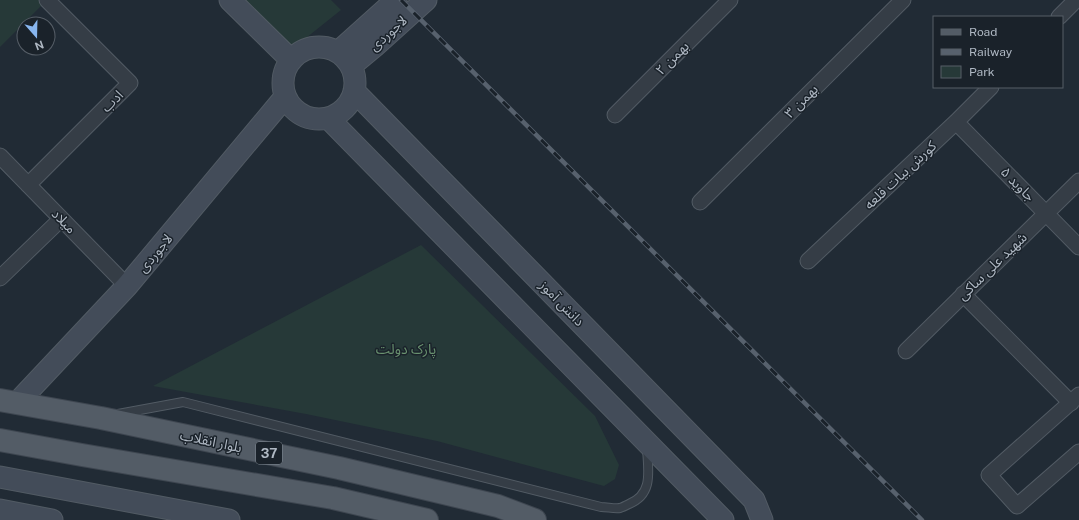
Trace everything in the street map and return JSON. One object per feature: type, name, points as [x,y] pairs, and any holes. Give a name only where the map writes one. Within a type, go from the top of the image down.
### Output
[{"type":"main road","name":"بلوار انقلاب","points":[[9,401],[101,418],[339,468],[498,506],[536,520]]},
{"type":"main road","name":"37","points":[[0,440],[333,498],[427,520]]},
{"type":"street","name":"ادب","points":[[28,185],[130,83],[47,0]]},
{"type":"street","points":[[230,0],[291,60]]},
{"type":"street","name":"لاجوردی","points":[[344,59],[396,0]]},
{"type":"street","name":"لاجوردی","points":[[344,59],[376,46],[426,0]]},
{"type":"street","name":"بهمن ۲","points":[[615,116],[730,0]]},
{"type":"street","name":"بهمن ۳","points":[[700,202],[903,0]]},
{"type":"street","points":[[1061,16],[1076,0]]},
{"type":"street","points":[[313,47],[326,47],[344,59],[355,78],[354,91],[345,108],[328,118],[315,119],[303,115],[292,108],[285,97],[283,84],[284,71],[291,60],[301,52],[313,47]]},
{"type":"street","name":"کورش بیات قلعه","points":[[808,261],[956,122],[989,88]]},
{"type":"street","name":"دانش آموز","points":[[354,91],[754,500],[762,520]]},
{"type":"street","name":"لاجوردی","points":[[9,401],[127,286],[285,97]]},
{"type":"street","points":[[328,118],[723,520]]},
{"type":"street","name":"جاوید ۵","points":[[956,122],[1079,247]]},
{"type":"street","name":"میلاد","points":[[0,156],[127,286]]},
{"type":"street","name":"شهید علی ساکی","points":[[906,351],[1079,181]]},
{"type":"street","points":[[0,278],[61,219]]},
{"type":"street","points":[[963,294],[1075,399],[989,475],[1017,506],[1079,452]]},
{"type":"street","points":[[0,477],[229,520]]},
{"type":"street","points":[[0,510],[52,520]]},
{"type":"lane","points":[[101,418],[183,402],[601,507],[621,508],[636,501],[644,493],[648,483],[646,442]]},
{"type":"green space","points":[[0,0],[39,0],[43,4],[31,16],[16,16],[16,31],[0,47]]},
{"type":"green space","points":[[242,0],[331,0],[341,10],[291,50]]},
{"type":"green space","name":"پارک دولت","points":[[421,245],[595,416],[619,465],[615,479],[604,486],[437,441],[306,414],[153,386]]},
{"type":"railway","points":[[401,0],[922,520]]}]
